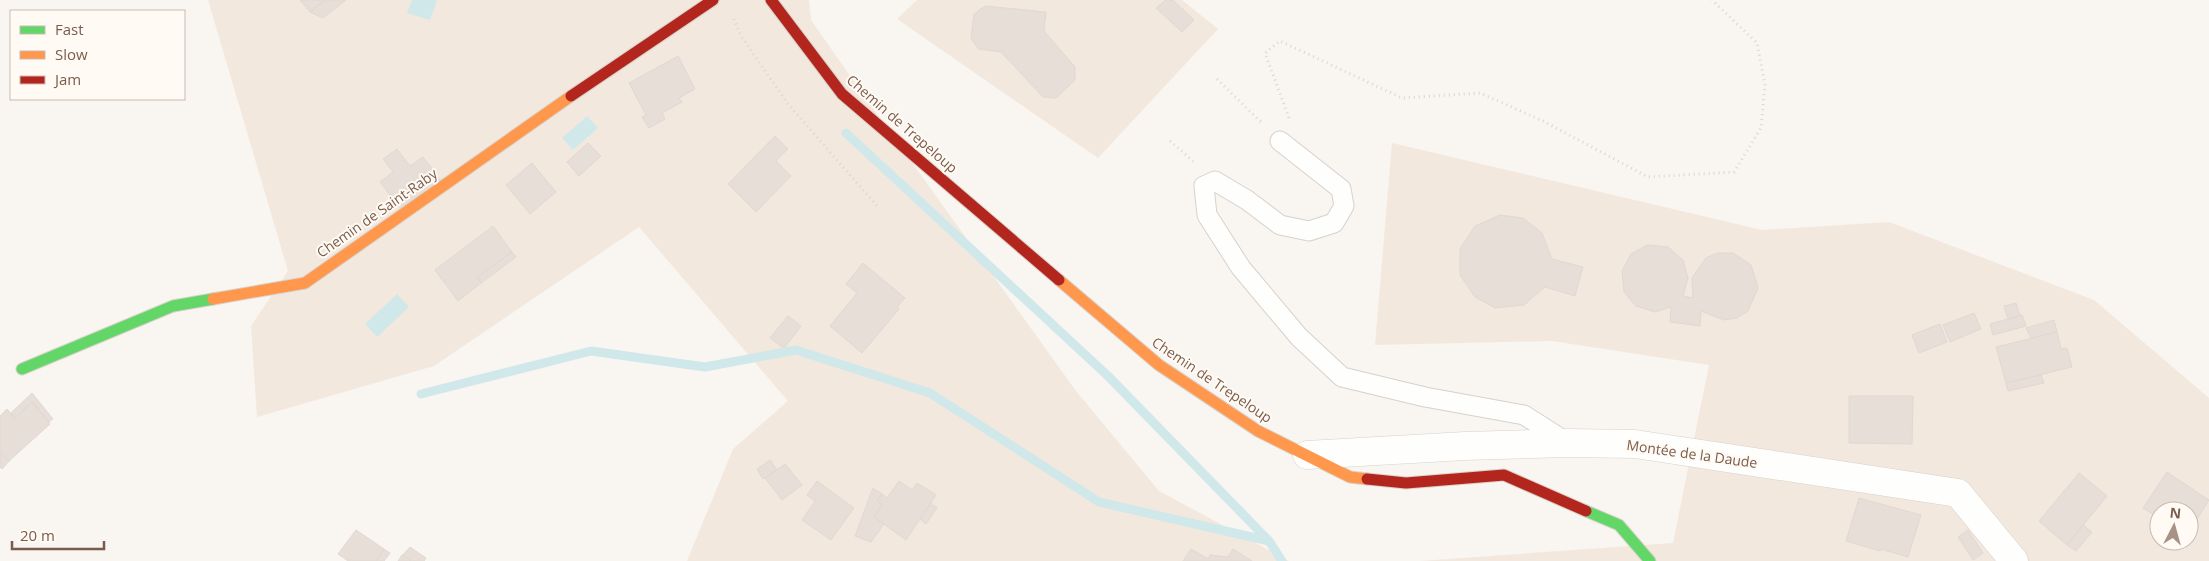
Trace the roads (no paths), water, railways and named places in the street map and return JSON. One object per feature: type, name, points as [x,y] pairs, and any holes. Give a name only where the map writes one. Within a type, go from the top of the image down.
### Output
[{"type":"street","name":"Chemin de Saint-Raby","points":[[22,369],[173,306],[305,283],[517,133],[713,0]]},
{"type":"street","name":"Chemin de Trepeloup","points":[[771,0],[842,94],[1151,358],[1258,430],[1350,477],[1406,483],[1504,475],[1619,525],[1644,557],[1650,561]]},
{"type":"street","name":"Montée de la Daude","points":[[1307,455],[1465,446],[1568,443],[1635,444],[1958,493],[2014,561]]},
{"type":"lane","points":[[1280,141],[1342,189],[1344,206],[1334,223],[1309,231],[1280,224],[1247,200],[1215,181],[1204,186],[1207,215],[1241,268],[1299,337],[1342,377],[1425,397],[1524,415],[1568,443]]},
{"type":"water","points":[[412,0],[437,0],[430,20],[407,13]]},
{"type":"water","points":[[587,116],[598,128],[573,150],[562,138]]},
{"type":"water","points":[[397,294],[409,307],[377,337],[365,324]]},
{"type":"waterway","points":[[846,133],[1108,376],[1269,541],[1282,561]]},
{"type":"waterway","points":[[421,394],[591,351],[705,367],[796,350],[930,393],[1099,502],[1269,541]]}]
